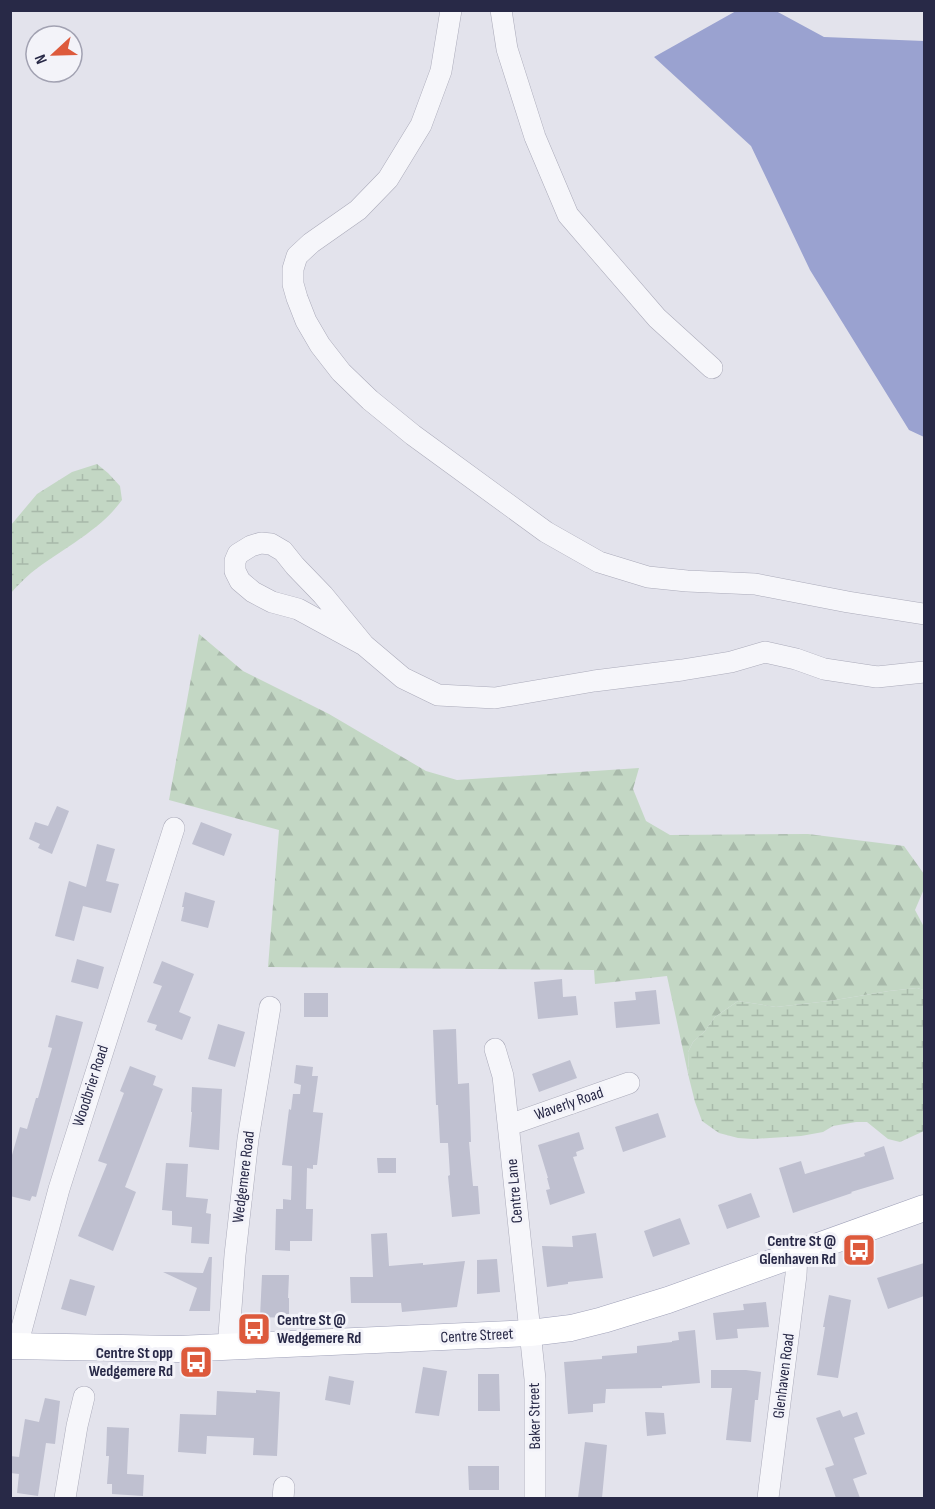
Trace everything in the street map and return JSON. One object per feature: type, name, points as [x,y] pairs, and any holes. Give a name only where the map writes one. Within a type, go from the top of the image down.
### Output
[{"type":"main road","name":"Centre Street","points":[[14,1346],[129,1349],[228,1348],[530,1333],[571,1328],[631,1312],[731,1279],[924,1208]]},
{"type":"street","points":[[452,10],[441,71],[421,125],[388,179],[358,210],[311,243],[297,256],[293,269],[293,284],[306,321],[320,345],[342,372],[370,400],[413,435],[546,532],[599,562],[648,577],[755,584],[924,614]]},
{"type":"street","points":[[501,10],[507,49],[535,137],[568,215],[657,318],[712,368]]},
{"type":"street","points":[[364,645],[298,609],[272,602],[253,592],[240,581],[235,571],[238,554],[261,543],[271,544],[283,551],[364,645],[403,678],[438,695],[495,698],[594,681],[731,662],[765,652],[825,669],[877,677],[924,672]]},
{"type":"street","name":"Woodbrier Road","points":[[14,1346],[59,1189],[174,828]]},
{"type":"street","name":"Wedgemere Road","points":[[228,1348],[235,1255],[248,1139],[270,1007]]},
{"type":"street","name":"Centre Lane","points":[[495,1049],[503,1076],[530,1333]]},
{"type":"street","name":"Waverly Road","points":[[509,1125],[629,1083]]},
{"type":"street","name":"Glenhaven Road","points":[[768,1498],[797,1254]]},
{"type":"street","name":"Baker Street","points":[[530,1333],[535,1379],[536,1498]]},
{"type":"street","points":[[65,1498],[84,1397]]},
{"type":"green space","points":[[97,464],[120,486],[122,500],[102,522],[31,573],[11,593],[11,525],[37,494],[72,472]]},
{"type":"green space","points":[[199,634],[243,671],[329,714],[426,771],[457,780],[639,768],[633,789],[646,821],[670,835],[808,834],[904,846],[924,874],[924,889],[915,910],[924,927],[924,990],[917,988],[889,991],[776,1007],[738,1001],[715,1017],[693,1042],[688,1052],[689,1078],[667,976],[595,984],[594,970],[268,967],[279,830],[169,800]]},
{"type":"green space","points":[[917,988],[924,990],[924,1131],[900,1142],[888,1139],[867,1122],[856,1122],[801,1136],[753,1139],[719,1133],[702,1121],[689,1078],[688,1052],[693,1042],[715,1017],[738,1001],[776,1007]]},
{"type":"water","points":[[736,11],[776,11],[824,37],[924,41],[924,437],[909,430],[810,270],[751,146],[654,57]]},
{"type":"building","points":[[57,806],[69,811],[52,854],[38,848],[40,844],[29,839],[35,822],[48,826]]},
{"type":"building","points":[[201,822],[232,834],[224,856],[192,844]]},
{"type":"building","points":[[97,844],[115,849],[106,881],[119,884],[111,913],[83,906],[74,941],[55,936],[69,881],[86,887]]},
{"type":"building","points":[[185,892],[215,901],[208,928],[181,921]]},
{"type":"building","points":[[77,959],[104,967],[98,989],[71,982]]},
{"type":"building","points":[[162,961],[194,974],[179,1012],[191,1017],[182,1040],[155,1030],[157,1025],[147,1022],[162,986],[153,983]]},
{"type":"building","points":[[562,979],[563,997],[576,996],[578,1015],[538,1019],[534,982]]},
{"type":"building","points":[[656,990],[660,1024],[616,1028],[614,1002],[636,1000],[635,992]]},
{"type":"building","points":[[304,993],[328,993],[328,1017],[304,1017]]},
{"type":"building","points":[[56,1015],[83,1022],[36,1197],[32,1196],[30,1201],[10,1196],[10,1162],[20,1127],[27,1129],[36,1098],[38,1098],[52,1048],[48,1047]]},
{"type":"building","points":[[218,1024],[245,1032],[235,1067],[208,1059]]},
{"type":"building","points":[[456,1029],[458,1084],[469,1083],[471,1142],[469,1142],[473,1186],[478,1186],[480,1214],[452,1217],[448,1143],[440,1143],[438,1105],[436,1105],[433,1030]]},
{"type":"building","points":[[570,1060],[577,1078],[539,1092],[532,1074]]},
{"type":"building","points":[[296,1065],[313,1067],[312,1076],[318,1076],[313,1112],[323,1113],[317,1165],[313,1165],[313,1169],[307,1168],[306,1209],[313,1209],[312,1241],[290,1241],[290,1251],[275,1250],[276,1209],[283,1209],[283,1199],[291,1200],[292,1166],[282,1165],[289,1109],[291,1110],[293,1094],[300,1094],[301,1085],[294,1083]]},
{"type":"building","points":[[130,1066],[156,1076],[153,1085],[163,1089],[125,1187],[136,1192],[113,1251],[78,1236],[107,1164],[98,1161],[124,1093],[120,1091]]},
{"type":"building","points":[[192,1087],[222,1089],[219,1150],[189,1147]]},
{"type":"building","points":[[658,1113],[666,1137],[623,1152],[615,1127]]},
{"type":"building","points":[[579,1132],[584,1149],[576,1152],[577,1156],[573,1157],[585,1193],[550,1205],[546,1190],[550,1189],[548,1178],[538,1145]]},
{"type":"building","points":[[884,1146],[894,1179],[793,1213],[779,1168],[801,1161],[805,1174],[865,1156],[864,1153]]},
{"type":"building","points":[[377,1158],[396,1158],[396,1173],[378,1173]]},
{"type":"building","points":[[166,1163],[188,1164],[186,1197],[208,1199],[206,1213],[211,1214],[209,1244],[191,1243],[192,1227],[172,1225],[172,1211],[162,1210]]},
{"type":"building","points":[[751,1193],[760,1217],[727,1229],[718,1205]]},
{"type":"building","points":[[680,1218],[690,1244],[653,1257],[644,1231]]},
{"type":"building","points":[[387,1233],[389,1266],[465,1261],[457,1307],[402,1312],[401,1303],[351,1303],[350,1277],[373,1277],[371,1234]]},
{"type":"building","points":[[596,1233],[603,1278],[547,1287],[542,1246],[573,1247],[572,1236]]},
{"type":"building","points":[[209,1257],[212,1257],[210,1311],[189,1311],[197,1288],[163,1272],[203,1273]]},
{"type":"building","points":[[497,1259],[500,1292],[477,1294],[477,1260]]},
{"type":"building","points":[[924,1263],[924,1296],[888,1309],[877,1278]]},
{"type":"building","points":[[262,1275],[289,1275],[289,1318],[260,1317]]},
{"type":"building","points":[[70,1279],[95,1286],[86,1316],[61,1309]]},
{"type":"building","points":[[829,1295],[851,1300],[838,1378],[817,1375]]},
{"type":"building","points":[[766,1302],[769,1327],[737,1329],[738,1338],[716,1340],[713,1313],[744,1310],[743,1304]]},
{"type":"building","points":[[695,1330],[700,1383],[662,1386],[662,1388],[606,1389],[605,1403],[593,1404],[593,1412],[568,1414],[564,1362],[637,1353],[637,1346],[672,1342],[679,1340],[678,1332]]},
{"type":"building","points":[[423,1367],[447,1371],[439,1416],[415,1413]]},
{"type":"building","points":[[711,1370],[761,1372],[758,1400],[755,1400],[751,1442],[726,1440],[732,1388],[711,1388]]},
{"type":"building","points":[[478,1374],[499,1374],[500,1411],[478,1411]]},
{"type":"building","points":[[329,1376],[354,1381],[350,1405],[325,1400]]},
{"type":"building","points":[[256,1390],[280,1392],[277,1456],[253,1455],[254,1438],[207,1436],[206,1454],[178,1452],[180,1414],[216,1415],[217,1391],[256,1393]]},
{"type":"building","points":[[45,1398],[60,1401],[55,1444],[46,1443],[38,1496],[17,1493],[19,1474],[10,1473],[10,1456],[19,1457],[25,1419],[39,1422]]},
{"type":"building","points":[[840,1410],[843,1417],[857,1412],[865,1434],[854,1438],[867,1474],[853,1479],[860,1498],[836,1498],[825,1468],[834,1465],[816,1418]]},
{"type":"building","points":[[645,1412],[664,1413],[666,1434],[647,1436]]},
{"type":"building","points":[[107,1427],[129,1428],[127,1474],[144,1475],[143,1496],[112,1494],[112,1484],[107,1484],[109,1456],[106,1456]]},
{"type":"building","points":[[585,1442],[607,1445],[602,1498],[578,1498]]},
{"type":"building","points":[[468,1466],[499,1466],[499,1490],[469,1490]]},
{"type":"place","name":"Centre St @ Glenhaven Rd","points":[[859,1250]]},
{"type":"place","name":"Centre St @ Wedgemere Rd","points":[[254,1329]]},
{"type":"place","name":"Centre St opp Wedgemere Rd","points":[[196,1362]]}]
